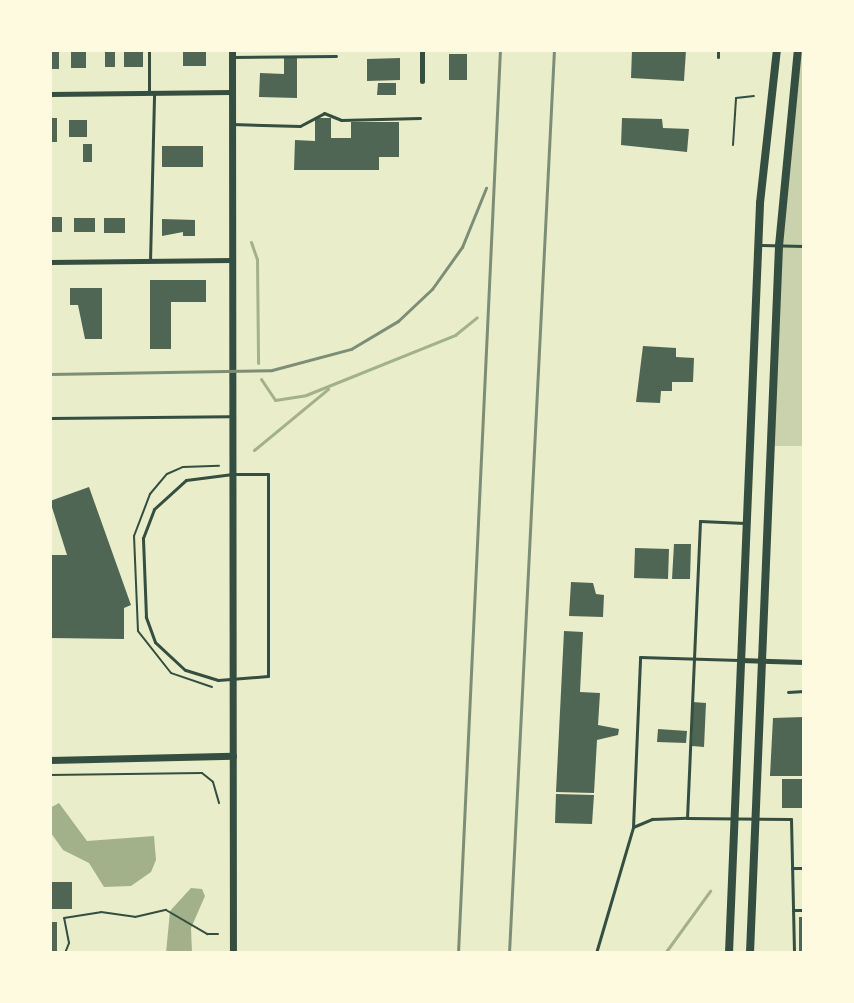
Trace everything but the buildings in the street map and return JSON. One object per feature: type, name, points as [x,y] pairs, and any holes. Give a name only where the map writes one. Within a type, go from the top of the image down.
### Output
[{"type":"main road","points":[[729,953],[732,817],[758,245],[777,50]]},
{"type":"main road","points":[[750,953],[753,818],[779,246],[798,50]]},
{"type":"main road","points":[[232,54],[233,953]]},
{"type":"main road","points":[[50,760],[233,756]]},
{"type":"street","points":[[422,50],[422,81]]},
{"type":"street","points":[[50,94],[232,92]]},
{"type":"street","points":[[50,262],[234,260]]},
{"type":"street","points":[[739,660],[804,662]]},
{"type":"lane","points":[[149,50],[152,93],[150,261]]},
{"type":"lane","points":[[718,50],[718,57]]},
{"type":"lane","points":[[232,54],[336,56]]},
{"type":"lane","points":[[232,124],[300,126],[324,113],[341,120],[420,118]]},
{"type":"lane","points":[[758,245],[804,246]]},
{"type":"lane","points":[[50,418],[233,416]]},
{"type":"lane","points":[[233,474],[268,474],[268,676],[233,681],[185,670],[155,642],[143,599],[143,538],[154,509],[186,480],[233,474]]},
{"type":"lane","points":[[687,818],[700,521],[745,523]]},
{"type":"lane","points":[[596,953],[633,827],[638,661],[644,653],[739,660]]},
{"type":"lane","points":[[788,692],[804,691]]},
{"type":"lane","points":[[633,827],[652,819],[791,819],[794,953]]},
{"type":"lane","points":[[792,868],[804,868]]},
{"type":"lane","points":[[793,910],[804,910]]},
{"type":"path","points":[[733,145],[736,98],[754,96]]},
{"type":"path","points":[[217,687],[171,673],[142,638],[135,615],[134,536],[150,494],[167,474],[183,467],[219,466]]},
{"type":"path","points":[[50,775],[202,773],[214,781],[219,803]]},
{"type":"path","points":[[65,953],[69,943],[64,918],[101,912],[130,919],[170,911],[207,934],[218,934]]},
{"type":"shaded area","points":[[798,50],[804,50],[804,446],[770,446],[779,246]]},
{"type":"shaded area","points":[[59,803],[87,841],[154,836],[156,860],[151,872],[131,886],[104,887],[89,863],[63,850],[51,833],[50,808]]},
{"type":"shaded area","points":[[191,888],[202,889],[205,896],[191,928],[192,953],[166,953],[170,911]]},
{"type":"waterway","points":[[251,242],[257,259],[258,363]]},
{"type":"waterway","points":[[261,379],[275,400],[306,395],[455,335],[477,317]]},
{"type":"waterway","points":[[254,450],[328,389]]},
{"type":"waterway","points":[[665,953],[710,891]]},
{"type":"railway","points":[[458,953],[500,50]]},
{"type":"railway","points":[[509,953],[554,50]]},
{"type":"railway","points":[[50,374],[272,370],[351,349],[398,321],[432,289],[462,247],[486,188]]}]
